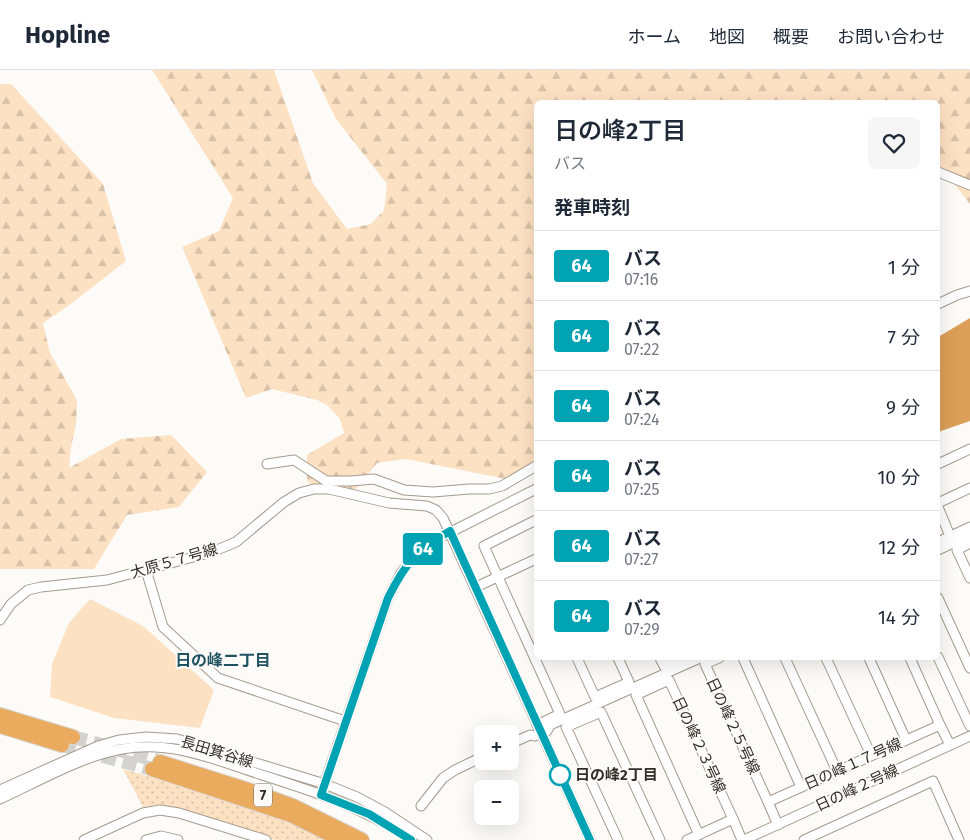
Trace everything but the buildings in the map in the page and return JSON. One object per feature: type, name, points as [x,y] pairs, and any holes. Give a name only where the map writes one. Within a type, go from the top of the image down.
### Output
[{"type":"highway","points":[[0,715],[67,741],[0,726]]},
{"type":"highway","name":"7","points":[[342,840],[290,815],[156,766],[254,792],[293,806],[362,840]]},
{"type":"street","points":[[940,173],[970,185]]},
{"type":"street","points":[[940,303],[957,295],[970,292]]},
{"type":"street","points":[[940,463],[970,449]]},
{"type":"street","points":[[267,464],[294,460],[326,481],[374,479],[404,490],[434,492],[489,489],[502,486],[534,467]]},
{"type":"street","points":[[347,493],[351,481]]},
{"type":"street","points":[[940,503],[970,488]]},
{"type":"street","name":"大原５７号線","points":[[0,620],[11,604],[28,590],[107,580],[212,552],[236,542],[284,502],[299,493],[329,489],[389,503],[427,506],[436,510],[444,518],[590,840]]},
{"type":"street","points":[[321,795],[388,598],[401,573],[415,556],[432,542],[450,531],[534,490]]},
{"type":"street","points":[[940,513],[950,536]]},
{"type":"street","points":[[534,521],[484,546],[534,657]]},
{"type":"street","points":[[940,541],[970,527]]},
{"type":"street","points":[[940,549],[970,535]]},
{"type":"street","points":[[970,543],[957,550],[970,578]]},
{"type":"street","points":[[476,587],[534,563]]},
{"type":"street","points":[[146,570],[163,627],[218,678],[345,721]]},
{"type":"street","points":[[940,602],[970,668]]},
{"type":"street","points":[[536,660],[560,714],[537,725]]},
{"type":"street","points":[[578,660],[596,697],[629,682],[619,660]]},
{"type":"street","points":[[661,660],[664,666],[678,660]]},
{"type":"street","points":[[546,731],[550,725],[696,660]]},
{"type":"street","name":"日の峰２５号線","points":[[714,660],[705,664],[768,802]]},
{"type":"street","points":[[744,660],[801,787]]},
{"type":"street","points":[[786,660],[837,771]]},
{"type":"street","points":[[827,660],[871,755]]},
{"type":"street","points":[[870,660],[906,740]]},
{"type":"street","points":[[911,660],[950,746]]},
{"type":"street","points":[[940,660],[970,726]]},
{"type":"street","name":"日の峰２３号線","points":[[699,835],[636,695],[669,680],[733,819]]},
{"type":"street","points":[[618,840],[566,727],[601,712],[660,840]]},
{"type":"street","name":"日の峰１７号線","points":[[768,802],[940,725]]},
{"type":"street","points":[[519,740],[535,736]]},
{"type":"street","name":"日の峰２号線","points":[[743,840],[970,736]]},
{"type":"street","name":"長田箕谷線","points":[[0,790],[98,746],[119,740],[146,737],[177,739],[325,784],[357,797],[385,812],[426,840]]},
{"type":"street","name":"長田箕谷線","points":[[0,799],[101,754],[149,746],[174,748],[321,795],[369,814],[411,840]]},
{"type":"street","points":[[421,806],[443,778],[474,761]]},
{"type":"street","points":[[804,840],[933,781],[960,840]]},
{"type":"street","points":[[768,802],[778,825]]},
{"type":"street","points":[[84,840],[104,836],[143,813],[160,810],[179,813],[247,837],[266,840]]},
{"type":"street","points":[[687,840],[733,819],[743,840]]},
{"type":"street","points":[[146,840],[161,836],[178,840]]},
{"type":"green space","points":[[152,70],[274,70],[313,183],[347,229],[371,224],[384,210],[387,184],[336,119],[312,70],[970,70],[970,204],[940,167],[940,100],[534,100],[534,472],[516,481],[406,459],[377,463],[356,489],[322,491],[307,481],[307,455],[344,433],[340,419],[327,405],[317,400],[272,389],[246,398],[182,247],[219,231],[233,198]]},
{"type":"green space","points":[[0,84],[11,84],[103,184],[126,261],[43,323],[50,353],[77,400],[76,424],[69,468],[121,439],[171,435],[207,472],[179,507],[127,515],[94,569],[0,569]]},
{"type":"green space","points":[[90,599],[143,626],[214,690],[200,728],[114,718],[50,697],[52,664],[69,623]]},
{"type":"green space","points":[[123,769],[254,807],[329,840],[275,840],[184,810],[160,805],[143,807]]},
{"type":"shaded area","points":[[970,318],[970,421],[940,431],[940,336]]},
{"type":"tunnel","points":[[73,737],[159,761]]},
{"type":"tunnel","points":[[62,745],[152,769]]},
{"type":"bus line","name":"64","points":[[411,840],[369,814],[321,795],[388,598],[401,573],[415,556],[432,542],[450,531],[590,840]]},
{"type":"place","name":"日の峰2丁目","points":[[560,775]]},
{"type":"district","name":"日の峰二丁目","points":[[223,660]]}]
